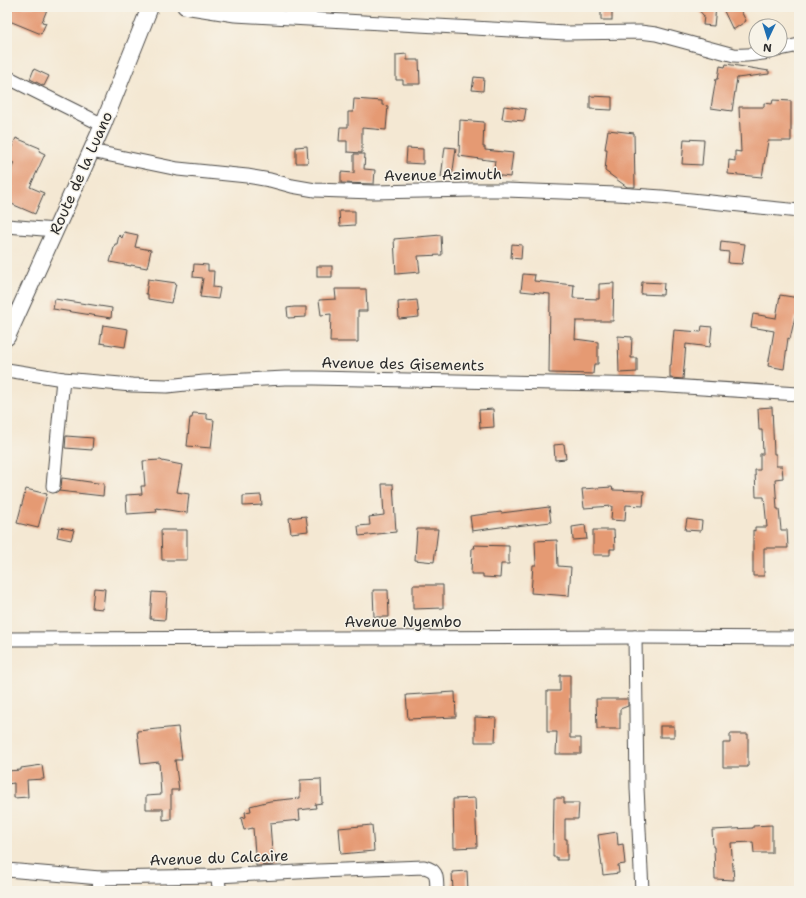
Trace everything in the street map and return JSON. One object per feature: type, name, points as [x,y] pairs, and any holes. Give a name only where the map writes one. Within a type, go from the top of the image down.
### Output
[{"type":"street","name":"Route de la Luano","points":[[7,337],[103,125],[150,7]]},
{"type":"street","points":[[184,7],[235,15],[543,32],[640,32],[656,34],[734,55],[748,56]]},
{"type":"street","points":[[788,48],[799,45]]},
{"type":"street","points":[[7,77],[103,125]]},
{"type":"street","name":"Avenue Azimuth","points":[[91,151],[178,169],[247,176],[315,190],[373,192],[492,190],[617,194],[799,211]]},
{"type":"street","points":[[7,226],[55,230]]},
{"type":"street","name":"Avenue des Gisements","points":[[7,370],[63,379],[132,386],[167,386],[211,382],[307,378],[654,384],[799,394]]},
{"type":"street","points":[[53,486],[63,379]]},
{"type":"street","points":[[635,637],[637,788],[642,891]]},
{"type":"street","name":"Avenue Nyembo","points":[[7,639],[635,637],[799,638]]},
{"type":"street","name":"Avenue du Calcaire","points":[[7,870],[99,884],[217,876],[424,867],[432,869],[435,872],[437,891]]},
{"type":"street","points":[[217,876],[220,891]]},
{"type":"building","points":[[13,7],[48,7],[42,22],[46,23],[41,34],[7,20]]},
{"type":"building","points":[[601,7],[612,7],[612,20],[601,20]]},
{"type":"building","points":[[696,7],[716,7],[714,26],[703,25],[704,16]]},
{"type":"building","points":[[722,7],[739,7],[746,21],[733,30]]},
{"type":"building","points":[[407,54],[407,60],[419,60],[420,84],[403,84],[403,80],[396,80],[396,55]]},
{"type":"building","points":[[726,64],[769,71],[769,74],[737,78],[732,111],[711,108],[720,66],[725,67]]},
{"type":"building","points":[[34,69],[49,76],[44,86],[30,79]]},
{"type":"building","points":[[474,77],[484,78],[483,91],[472,90]]},
{"type":"building","points":[[590,96],[612,97],[612,110],[590,109]]},
{"type":"building","points":[[354,99],[382,101],[382,105],[388,106],[386,130],[362,128],[362,153],[347,152],[347,141],[339,141],[340,127],[348,127],[348,112],[353,112]]},
{"type":"building","points":[[773,100],[791,101],[791,141],[768,141],[762,177],[728,174],[729,160],[735,161],[735,151],[741,152],[739,107],[764,107],[764,103],[772,104]]},
{"type":"building","points":[[504,106],[526,109],[524,121],[502,119]]},
{"type":"building","points":[[460,120],[484,122],[483,147],[485,147],[485,150],[513,153],[510,177],[493,175],[495,161],[459,156]]},
{"type":"building","points":[[608,130],[634,133],[635,187],[627,187],[605,171],[607,149],[605,149]]},
{"type":"building","points":[[16,138],[40,148],[39,151],[45,154],[30,187],[44,193],[35,214],[7,202],[7,179],[14,163],[7,160],[7,158]]},
{"type":"building","points":[[684,139],[704,140],[702,165],[682,164]]},
{"type":"building","points":[[307,146],[308,163],[296,163],[296,147]]},
{"type":"building","points":[[445,147],[456,148],[452,178],[441,177]]},
{"type":"building","points":[[407,148],[423,149],[423,164],[406,163]]},
{"type":"building","points":[[354,154],[365,154],[364,169],[375,170],[374,184],[341,183],[341,172],[354,173]]},
{"type":"building","points":[[339,211],[355,211],[355,225],[340,226]]},
{"type":"building","points":[[124,232],[138,235],[135,247],[151,250],[147,268],[110,262],[119,235],[122,238]]},
{"type":"building","points":[[441,235],[442,255],[418,256],[420,272],[396,274],[394,239]]},
{"type":"building","points":[[721,241],[745,244],[742,264],[728,263],[729,252],[720,251]]},
{"type":"building","points":[[512,244],[522,245],[521,259],[511,258]]},
{"type":"building","points":[[194,264],[208,265],[208,271],[214,271],[213,287],[220,288],[218,299],[200,297],[203,278],[193,277]]},
{"type":"building","points":[[317,266],[332,266],[332,277],[317,277]]},
{"type":"building","points":[[523,274],[535,275],[534,281],[574,285],[573,298],[599,299],[599,284],[614,283],[613,321],[576,321],[575,339],[598,342],[598,364],[594,364],[593,374],[549,373],[550,294],[521,291]]},
{"type":"building","points":[[148,279],[176,283],[171,303],[148,299],[148,294],[146,294]]},
{"type":"building","points":[[642,282],[664,283],[663,295],[641,294]]},
{"type":"building","points":[[335,289],[366,289],[367,311],[358,311],[358,342],[330,342],[331,314],[321,315],[319,300],[336,299]]},
{"type":"building","points":[[780,295],[799,298],[799,318],[795,317],[790,339],[788,338],[784,369],[768,366],[774,331],[751,327],[753,314],[776,318]]},
{"type":"building","points":[[55,299],[112,308],[111,318],[53,309]]},
{"type":"building","points":[[417,300],[419,317],[399,319],[398,302]]},
{"type":"building","points":[[306,307],[306,317],[288,318],[287,308]]},
{"type":"building","points":[[103,325],[128,329],[125,347],[100,343]]},
{"type":"building","points":[[702,326],[712,327],[710,347],[686,344],[683,379],[670,378],[674,330],[701,332]]},
{"type":"building","points":[[618,336],[632,337],[631,358],[637,358],[637,372],[619,373]]},
{"type":"building","points":[[772,407],[774,454],[776,454],[776,466],[782,466],[783,478],[775,479],[777,509],[779,509],[781,530],[787,530],[788,548],[764,548],[764,576],[753,576],[753,530],[755,531],[755,527],[767,527],[764,497],[756,497],[755,470],[760,470],[760,454],[763,454],[762,430],[759,430],[758,408]]},
{"type":"building","points":[[493,409],[494,427],[480,428],[479,410]]},
{"type":"building","points":[[193,413],[207,414],[207,419],[214,420],[211,448],[187,446],[190,418],[192,418]]},
{"type":"building","points":[[66,436],[93,438],[92,450],[65,448]]},
{"type":"building","points":[[564,444],[566,459],[555,460],[554,445]]},
{"type":"building","points":[[161,460],[182,465],[177,492],[189,494],[187,513],[156,508],[157,512],[127,514],[126,495],[142,494],[141,486],[145,486],[143,461]]},
{"type":"building","points":[[62,478],[104,484],[103,496],[59,491]]},
{"type":"building","points":[[382,484],[393,484],[396,532],[359,536],[358,526],[370,525],[369,517],[384,515]]},
{"type":"building","points":[[612,487],[613,490],[644,491],[643,506],[626,505],[625,521],[611,520],[612,506],[584,508],[582,489]]},
{"type":"building","points":[[26,489],[47,494],[38,528],[17,523]]},
{"type":"building","points":[[261,495],[262,505],[243,506],[243,496]]},
{"type":"building","points":[[549,507],[551,522],[472,531],[470,516]]},
{"type":"building","points":[[306,516],[308,531],[291,533],[289,518]]},
{"type":"building","points":[[687,519],[702,521],[701,531],[685,530]]},
{"type":"building","points":[[585,525],[587,539],[573,540],[572,527]]},
{"type":"building","points":[[59,527],[74,530],[71,540],[57,537]]},
{"type":"building","points":[[417,529],[438,529],[434,562],[415,560]]},
{"type":"building","points":[[161,530],[187,530],[187,560],[162,560]]},
{"type":"building","points":[[593,530],[614,530],[615,549],[610,549],[610,555],[593,555]]},
{"type":"building","points":[[557,540],[558,566],[571,567],[569,596],[531,593],[533,565],[536,565],[535,541]]},
{"type":"building","points":[[474,545],[509,546],[509,564],[501,564],[500,578],[483,577],[483,574],[471,574],[472,548],[475,548]]},
{"type":"building","points":[[413,585],[443,585],[443,608],[413,609]]},
{"type":"building","points":[[94,588],[105,589],[103,609],[92,608]]},
{"type":"building","points":[[373,590],[388,590],[389,617],[374,617]]},
{"type":"building","points":[[152,592],[167,593],[165,620],[150,619]]},
{"type":"building","points":[[560,675],[570,675],[570,738],[581,738],[581,754],[556,754],[557,732],[547,732],[547,691],[560,691]]},
{"type":"building","points":[[455,692],[456,717],[408,719],[406,695]]},
{"type":"building","points":[[596,699],[628,699],[628,706],[620,709],[620,729],[597,729]]},
{"type":"building","points":[[475,717],[496,718],[495,742],[475,742]]},
{"type":"building","points":[[660,726],[674,726],[674,737],[660,737]]},
{"type":"building","points":[[178,727],[182,760],[175,760],[179,790],[171,790],[171,819],[163,820],[163,809],[146,809],[146,796],[161,795],[159,762],[141,764],[137,731]]},
{"type":"building","points":[[730,734],[748,734],[748,767],[723,767],[723,743],[730,743]]},
{"type":"building","points":[[42,765],[44,779],[27,780],[28,797],[14,798],[14,783],[7,784],[7,771],[21,770],[21,768]]},
{"type":"building","points":[[321,779],[322,803],[315,804],[316,808],[299,810],[300,820],[270,823],[273,865],[256,866],[253,828],[244,830],[241,818],[246,817],[245,812],[251,811],[250,806],[270,801],[300,798],[300,780]]},
{"type":"building","points":[[475,798],[477,847],[454,848],[453,799]]},
{"type":"building","points":[[554,798],[564,798],[564,803],[579,803],[578,819],[565,819],[567,860],[557,860],[557,857],[553,857]]},
{"type":"building","points":[[372,825],[374,851],[341,854],[339,828]]},
{"type":"building","points":[[772,825],[772,853],[754,853],[753,842],[731,843],[734,880],[715,879],[712,830],[753,828],[753,826]]},
{"type":"building","points":[[617,832],[618,845],[623,844],[625,864],[618,865],[619,873],[603,875],[598,835]]},
{"type":"building","points":[[467,871],[468,891],[453,891],[452,872]]}]
